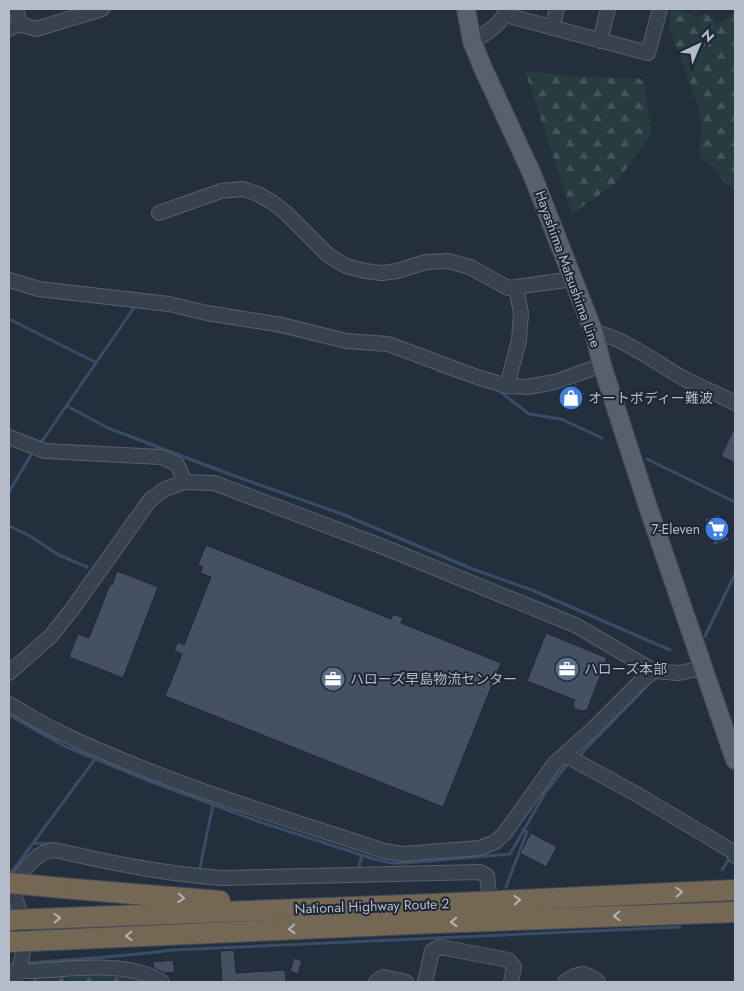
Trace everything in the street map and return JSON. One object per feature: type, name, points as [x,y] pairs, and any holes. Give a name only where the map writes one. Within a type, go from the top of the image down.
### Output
[{"type":"highway","points":[[9,886],[62,888],[243,902],[374,901],[434,904]]},
{"type":"highway","name":"National Highway Route 2","points":[[15,920],[735,890]]},
{"type":"highway","name":"National Highway Route 2","points":[[16,964],[424,923],[735,912]]},
{"type":"main road","name":"Hayashima Matsushima Line","points":[[466,9],[472,41],[532,174],[594,332],[602,365],[648,510],[735,760]]},
{"type":"street","points":[[16,9],[14,26],[36,29],[102,9]]},
{"type":"street","points":[[552,28],[556,9]]},
{"type":"street","points":[[600,41],[608,9]]},
{"type":"street","points":[[472,41],[484,36],[506,12],[552,28],[648,53],[660,9]]},
{"type":"street","points":[[159,213],[221,191],[242,189],[258,194],[272,202],[328,255],[346,266],[382,273],[397,271],[426,262],[448,261],[470,267],[508,288],[573,279]]},
{"type":"street","points":[[9,280],[39,289],[168,304],[282,326],[346,341],[388,344],[507,386],[526,387],[555,382],[602,365]]},
{"type":"street","points":[[507,386],[519,340],[521,313],[516,288]]},
{"type":"street","points":[[594,332],[604,333],[653,359],[682,378],[735,403]]},
{"type":"street","points":[[9,437],[45,450],[161,456],[177,464],[186,482]]},
{"type":"street","points":[[9,673],[51,636],[74,608],[150,500],[165,489],[186,482],[214,483],[381,546],[575,625],[654,671],[679,673],[704,668]]},
{"type":"street","points":[[9,704],[57,731],[102,752],[212,794],[384,851],[403,854],[480,848],[495,842],[504,834],[555,763],[654,671]]},
{"type":"street","points":[[565,754],[638,795],[734,854]]},
{"type":"street","points":[[162,982],[139,972],[120,969],[29,971],[16,964],[15,920],[17,900],[9,886],[38,855],[46,850],[55,850],[180,875],[222,878],[480,872],[487,876],[490,901]]},
{"type":"street","points":[[425,982],[432,951],[440,947],[508,960],[514,967],[511,982]]},
{"type":"street","points":[[565,982],[576,975],[582,974],[598,982]]},
{"type":"street","points":[[376,982],[383,977],[406,982]]},
{"type":"green space","points":[[672,9],[680,9],[698,18],[706,13],[717,25],[735,12],[735,190],[724,182],[716,169],[701,158],[699,150],[702,129],[698,107],[669,26]]},
{"type":"green space","points":[[525,71],[571,76],[644,79],[651,134],[616,183],[572,214]]},
{"type":"green space","points":[[110,975],[141,979],[147,982],[34,982],[33,978]]},
{"type":"building","name":"オートボディー難波","points":[[575,384],[585,394],[568,412],[557,402]]},
{"type":"building","points":[[735,427],[735,463],[721,456]]},
{"type":"building","name":"7-Eleven","points":[[719,514],[729,540],[714,545],[705,519]]},
{"type":"building","name":"ハローズ早島物流センター","points":[[206,545],[391,619],[393,614],[403,618],[401,623],[501,663],[443,807],[165,696],[182,654],[174,651],[178,642],[184,645],[211,577],[200,573],[203,567],[198,565]]},
{"type":"building","points":[[117,571],[158,587],[123,678],[69,657],[78,634],[89,638]]},
{"type":"building","name":"ハローズ本部","points":[[546,633],[607,658],[587,710],[575,709],[573,705],[575,700],[527,681]]},
{"type":"building","points":[[531,833],[557,847],[546,867],[520,853]]},
{"type":"building","points":[[234,950],[236,973],[285,970],[286,982],[222,982],[220,951]]},
{"type":"building","points":[[294,958],[302,961],[298,974],[290,971]]},
{"type":"building","points":[[173,960],[175,972],[164,973],[154,968],[153,962]]},
{"type":"waterway","points":[[40,444],[136,305]]},
{"type":"waterway","points":[[9,319],[95,362]]},
{"type":"waterway","points":[[274,330],[319,341]]},
{"type":"waterway","points":[[438,370],[472,382]]},
{"type":"waterway","points":[[498,390],[529,414],[561,419],[602,438]]},
{"type":"waterway","points":[[67,406],[108,428],[342,514],[475,570],[532,590],[670,650]]},
{"type":"waterway","points":[[9,492],[32,453]]},
{"type":"waterway","points":[[647,459],[735,502]]},
{"type":"waterway","points":[[9,526],[28,535],[59,555],[87,567]]},
{"type":"waterway","points":[[705,636],[735,574]]},
{"type":"waterway","points":[[581,754],[646,687]]},
{"type":"waterway","points":[[9,715],[64,746],[149,781],[260,822],[391,863],[510,854],[545,793],[569,762]]},
{"type":"waterway","points":[[11,873],[95,759]]},
{"type":"waterway","points":[[199,872],[213,805]]},
{"type":"waterway","points":[[506,887],[527,832],[523,830]]},
{"type":"waterway","points":[[33,843],[50,844]]},
{"type":"waterway","points":[[358,870],[362,855]]},
{"type":"waterway","points":[[722,870],[731,856]]},
{"type":"waterway","points":[[25,963],[172,950],[680,927]]},
{"type":"waterway","points":[[9,965],[16,964]]},
{"type":"place","name":"オートボディー難波","points":[[571,398]]},
{"type":"place","name":"7-Eleven","points":[[717,529]]},
{"type":"place","name":"ハローズ本部","points":[[567,669]]},
{"type":"place","name":"ハローズ早島物流センター","points":[[333,679]]}]
